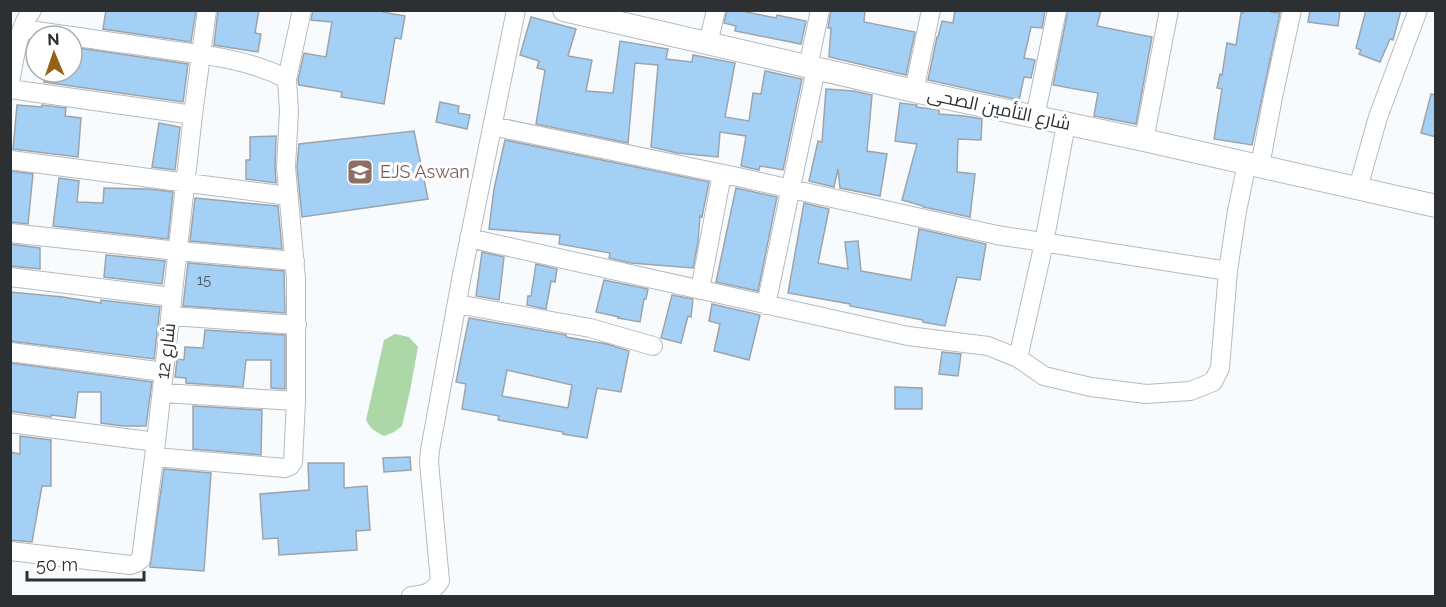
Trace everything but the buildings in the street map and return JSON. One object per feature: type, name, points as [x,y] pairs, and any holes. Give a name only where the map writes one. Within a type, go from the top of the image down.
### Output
[{"type":"street","points":[[10,82],[18,44],[32,10]]},
{"type":"street","name":"شارع 12","points":[[10,551],[130,565],[141,559],[207,10]]},
{"type":"street","points":[[10,423],[155,449],[285,468],[290,466],[296,401],[297,325],[295,261],[286,167],[289,111],[287,79],[302,10]]},
{"type":"street","points":[[411,597],[434,590],[440,581],[429,462],[430,450],[469,238],[516,10]]},
{"type":"street","name":"شارع التأمين الصحى","points":[[564,10],[603,15],[708,44],[812,68],[1436,206]]},
{"type":"street","points":[[708,44],[716,10]]},
{"type":"street","points":[[914,91],[931,10]]},
{"type":"street","points":[[1035,117],[1057,10]]},
{"type":"street","points":[[1144,140],[1169,10]]},
{"type":"street","points":[[469,238],[908,336],[988,346],[1018,358],[1044,376],[1091,387],[1146,394],[1190,391],[1213,382],[1220,368],[1228,271],[1237,211],[1274,92],[1292,10]]},
{"type":"street","points":[[1358,188],[1378,117],[1418,10]]},
{"type":"street","points":[[766,305],[791,189],[812,68],[817,11]]},
{"type":"street","points":[[84,38],[243,62],[272,71],[287,79]]},
{"type":"street","points":[[10,89],[193,115]]},
{"type":"street","points":[[1018,358],[1044,243],[1066,124]]},
{"type":"street","points":[[492,126],[997,235],[1228,271]]},
{"type":"street","points":[[10,160],[289,196]]},
{"type":"street","points":[[700,290],[722,174]]},
{"type":"street","points":[[10,233],[295,261]]},
{"type":"street","points":[[10,277],[172,297]]},
{"type":"street","points":[[457,303],[590,328],[653,346]]},
{"type":"street","points":[[171,316],[297,325]]},
{"type":"street","points":[[10,352],[164,372]]},
{"type":"street","points":[[162,393],[296,401]]},
{"type":"green space","points":[[395,334],[409,337],[418,347],[402,426],[384,436],[371,428],[366,420],[384,340]]},
{"type":"place","name":"EJS Aswan","points":[[360,172]]}]
